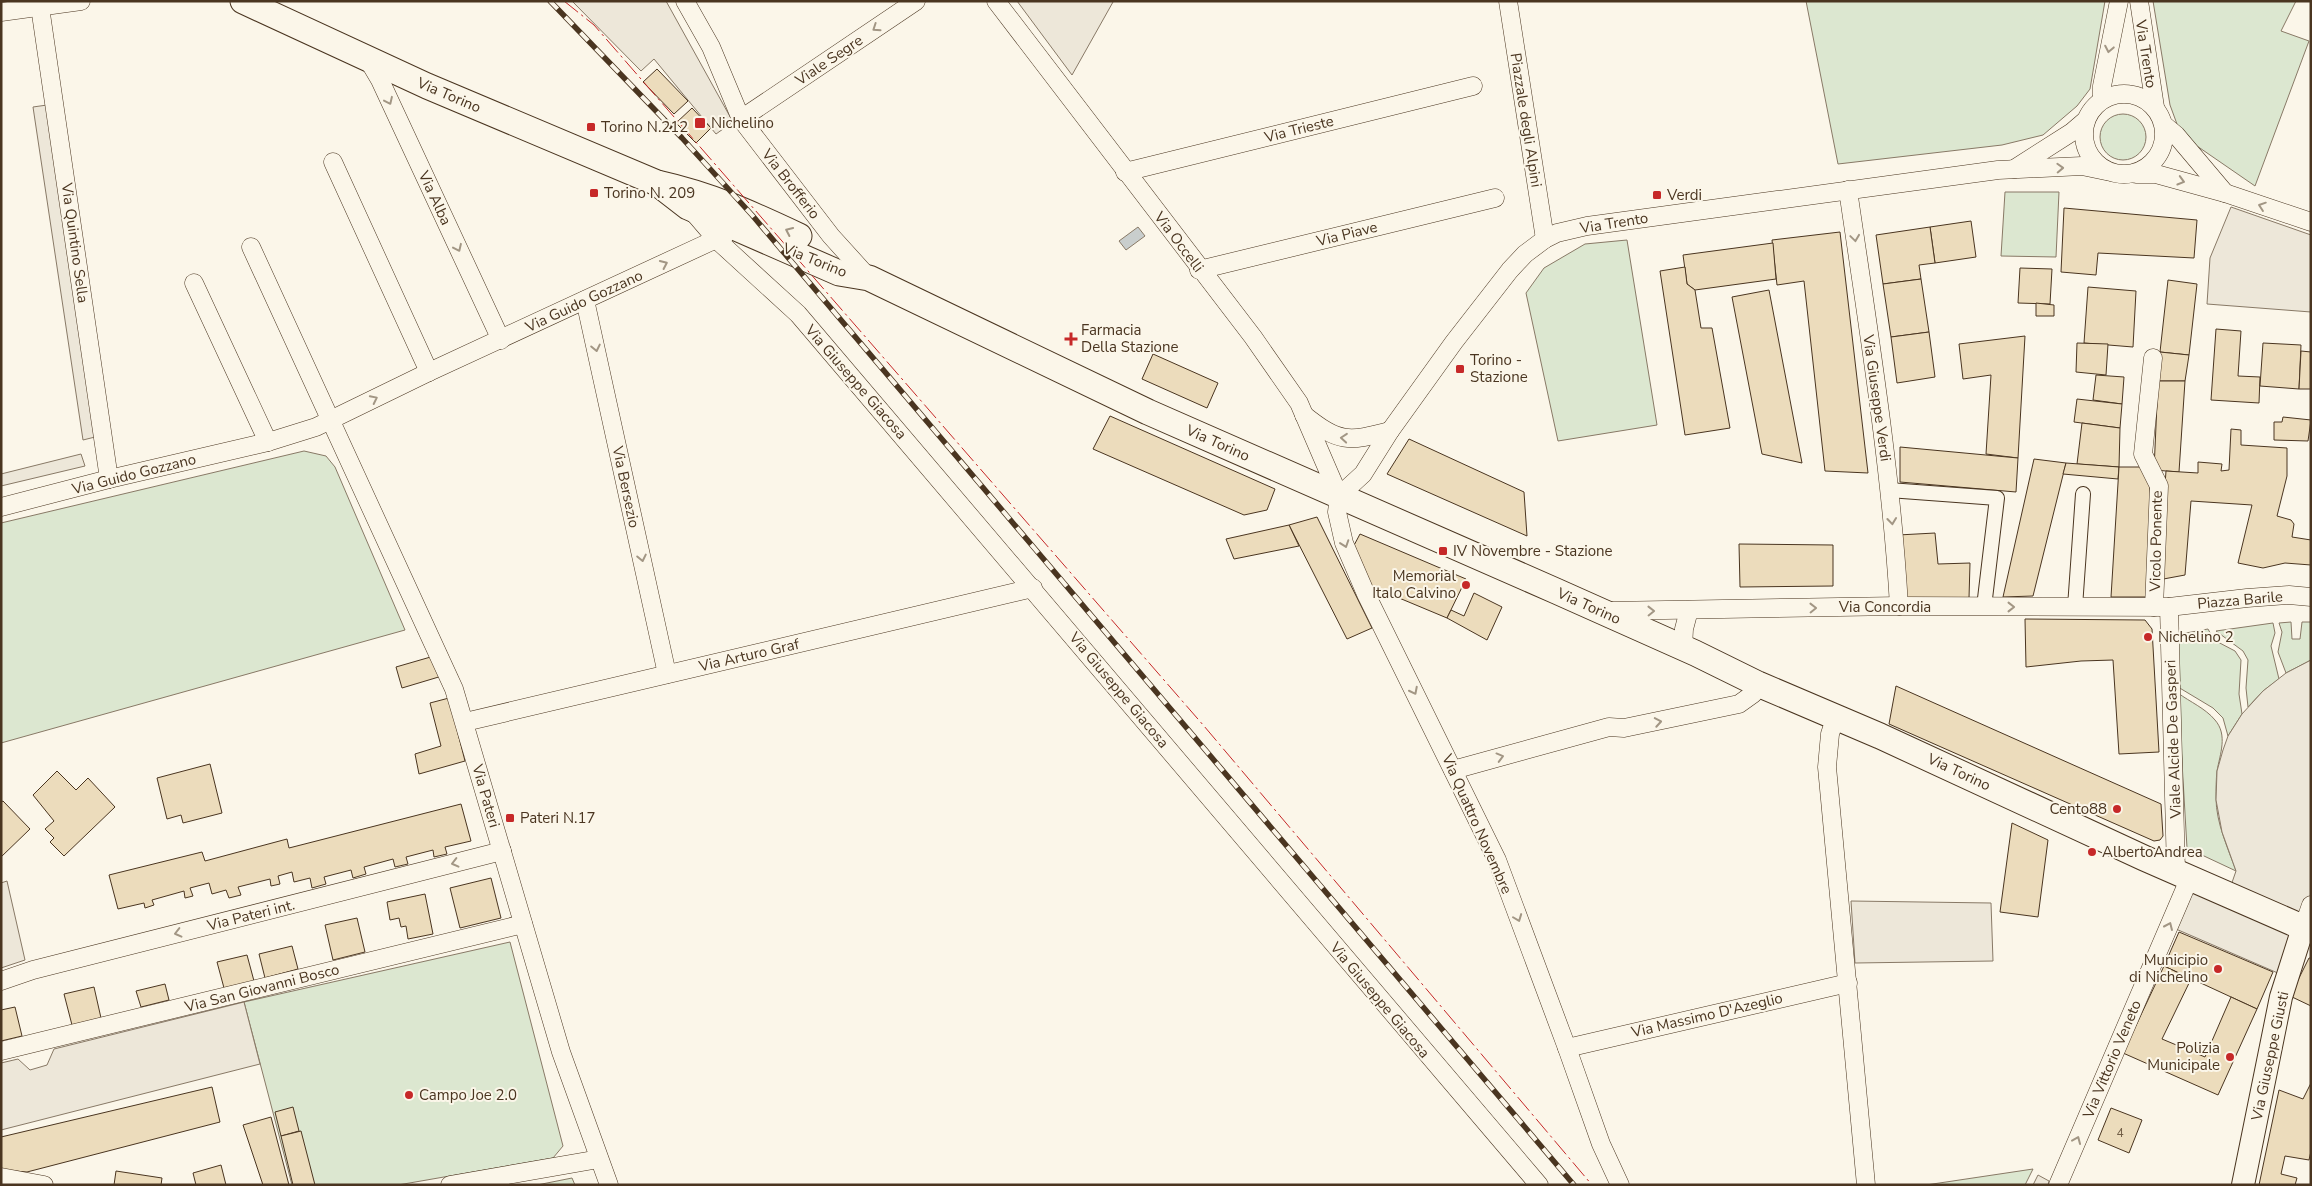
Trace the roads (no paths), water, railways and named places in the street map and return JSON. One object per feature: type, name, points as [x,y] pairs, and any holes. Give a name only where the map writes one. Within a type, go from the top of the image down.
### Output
[{"type":"main road","name":"Via Torino","points":[[243,1],[427,86],[657,183],[693,191],[727,203],[846,258],[869,278],[1148,412],[1683,648],[1758,684],[1836,716],[2307,930]]},
{"type":"main road","name":"Via Torino","points":[[657,183],[728,234],[840,273],[869,278]]},
{"type":"street","points":[[1,12],[80,1]]},
{"type":"street","name":"Via Brofferio","points":[[686,1],[711,47],[741,119],[831,236],[869,278]]},
{"type":"street","name":"Viale Segre","points":[[741,119],[916,1]]},
{"type":"street","name":"Via Occelli","points":[[996,1],[1199,270],[1253,337],[1299,403],[1339,496]]},
{"type":"street","name":"Piazzale degli Alpini","points":[[1508,1],[1545,239]]},
{"type":"street","name":"Via Trento","points":[[2102,100],[2102,86],[2119,1]]},
{"type":"street","name":"Via Trento","points":[[2139,1],[2154,107]]},
{"type":"street","name":"Via Quintino Sella","points":[[40,7],[109,479]]},
{"type":"street","name":"Via Alba","points":[[367,57],[380,80],[500,340]]},
{"type":"street","name":"Via Trieste","points":[[1125,172],[1473,86]]},
{"type":"street","points":[[2225,193],[2176,135],[2164,125],[2154,107],[2144,99],[2124,94],[2102,100],[2093,108],[2086,120],[2085,139],[2089,154],[2106,171],[2116,174],[2156,174],[2225,193],[2311,222]]},
{"type":"street","name":"Via Trento","points":[[2013,169],[2072,132],[2086,120]]},
{"type":"street","points":[[2135,174],[2148,167],[2156,159],[2165,138],[2164,125]]},
{"type":"street","points":[[333,162],[429,372]]},
{"type":"street","name":"Via Trento","points":[[1339,496],[1363,474],[1390,431],[1454,342],[1510,270],[1525,254],[1545,239],[1557,233],[1587,226],[2013,169],[2082,166],[2106,171]]},
{"type":"street","name":"Via Giuseppe Verdi","points":[[1848,190],[1889,490],[1899,606]]},
{"type":"street","name":"Via Piave","points":[[1199,270],[1495,198]]},
{"type":"street","name":"Via Guido Gozzano","points":[[1,507],[109,479],[268,442],[330,420],[429,372],[728,234]]},
{"type":"street","name":"Via Giuseppe Giacosa","points":[[728,234],[1033,588],[1539,1185]]},
{"type":"street","points":[[251,247],[330,420]]},
{"type":"street","points":[[194,283],[268,442]]},
{"type":"street","name":"Via Bersezio","points":[[586,300],[667,674]]},
{"type":"street","name":"Vicolo Ponente","points":[[2153,358],[2143,454],[2159,486],[2161,607]]},
{"type":"street","points":[[1304,415],[1335,437],[1359,439],[1390,431]]},
{"type":"street","name":"Via Pateri","points":[[330,420],[446,672],[465,722],[561,1052],[609,1185]]},
{"type":"street","points":[[1889,490],[1997,498],[1984,607]]},
{"type":"street","points":[[2075,607],[2083,494]]},
{"type":"street","name":"Via Quattro Novembre","points":[[1339,496],[1337,512],[1348,552],[1366,594],[1496,860],[1567,1048],[1600,1144],[1620,1185]]},
{"type":"street","name":"Via Arturo Graf","points":[[465,722],[1033,588]]},
{"type":"street","name":"Piazza Barile","points":[[2161,607],[2289,595],[2311,597]]},
{"type":"street","name":"Via Concordia","points":[[1602,612],[1899,606],[2161,607]]},
{"type":"street","name":"Viale Alcide De Gasperi","points":[[2161,607],[2183,874]]},
{"type":"street","points":[[1683,648],[1688,610]]},
{"type":"street","points":[[1453,770],[1609,727],[1624,728],[1739,704],[1753,694],[1758,684]]},
{"type":"street","points":[[1836,716],[1830,734],[1827,767],[1866,1185]]},
{"type":"street","name":"Via Pateri int.","points":[[1,981],[33,970],[502,851]]},
{"type":"street","name":"Via Vittorio Veneto","points":[[2058,1185],[2183,874]]},
{"type":"street","points":[[2307,930],[2311,905]]},
{"type":"street","name":"Via San Giovanni Bosco","points":[[1,1051],[523,924]]},
{"type":"street","name":"Via Giuseppe Giusti","points":[[2243,1185],[2281,997],[2307,930]]},
{"type":"street","name":"Via Massimo D'Azeglio","points":[[1567,1048],[1848,983]]},
{"type":"street","points":[[450,1185],[599,1159]]},
{"type":"street","points":[[1,1177],[44,1185]]},
{"type":"railway","points":[[550,1],[682,138],[752,215],[1574,1185]]},
{"type":"place","name":"Nichelino","points":[[700,123]]},
{"type":"place","name":"Torino N.212","points":[[591,127]]},
{"type":"place","name":"Torino N. 209","points":[[594,193]]},
{"type":"place","name":"Verdi","points":[[1657,195]]},
{"type":"place","name":"Farmacia Della Stazione","points":[[1071,339]]},
{"type":"place","name":"Torino - Stazione","points":[[1460,369]]},
{"type":"place","name":"IV Novembre - Stazione","points":[[1443,551]]},
{"type":"place","name":"Memorial Italo Calvino","points":[[1466,585]]},
{"type":"place","name":"Nichelino 2","points":[[2148,637]]},
{"type":"place","name":"Cento88","points":[[2117,809]]},
{"type":"place","name":"Pateri N.17","points":[[510,818]]},
{"type":"place","name":"AlbertoAndrea","points":[[2092,852]]},
{"type":"place","name":"Municipio di Nichelino","points":[[2218,969]]},
{"type":"place","name":"Polizia Municipale","points":[[2230,1057]]},
{"type":"place","name":"Campo Joe 2.0","points":[[409,1095]]}]
